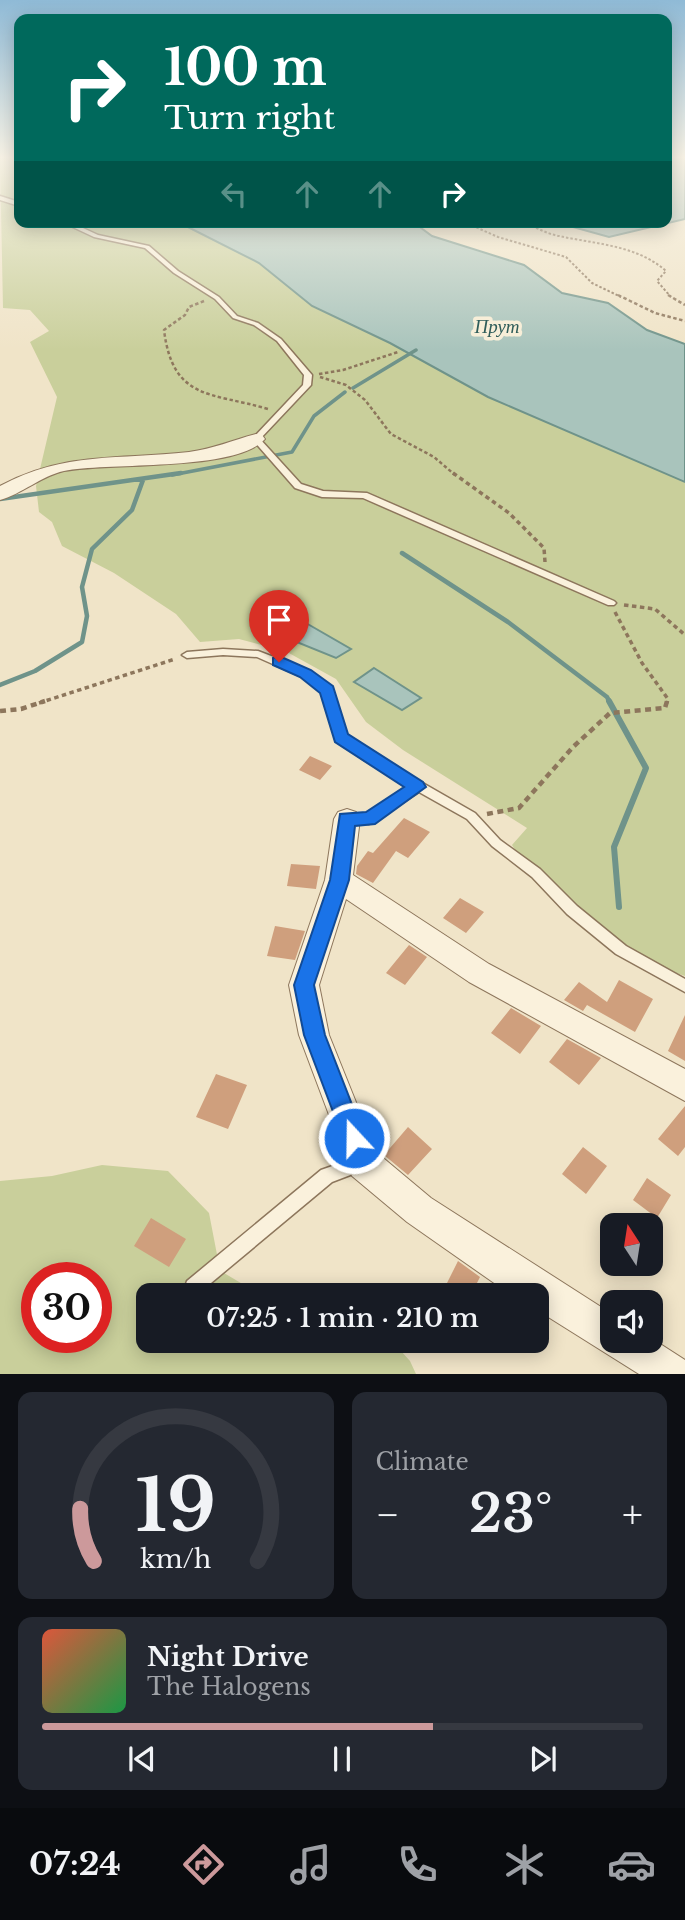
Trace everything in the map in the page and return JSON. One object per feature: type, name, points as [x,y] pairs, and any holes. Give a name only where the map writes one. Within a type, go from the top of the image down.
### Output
[{"type":"street","points":[[0,494],[29,477],[64,466],[119,460],[188,458],[260,445]]},
{"type":"street","points":[[346,819],[339,880],[304,985],[314,1035],[363,1164],[419,1210],[510,1272],[600,1328]]},
{"type":"street","points":[[339,880],[480,973],[685,1086]]},
{"type":"street","points":[[641,1353],[673,1374]]},
{"type":"lane","points":[[78,228],[96,236],[147,247],[176,272],[216,298],[235,317],[256,324],[279,340],[308,375],[307,385],[280,413],[260,445],[298,486],[322,494],[364,495],[611,603]]},
{"type":"lane","points":[[187,655],[258,653],[306,674],[327,690],[341,737],[417,787],[471,817],[496,843],[536,873],[572,910],[621,950],[685,986]]},
{"type":"lane","points":[[346,819],[369,819],[417,787]]},
{"type":"lane","points":[[198,1283],[327,1176],[363,1164]]},
{"type":"path","points":[[478,228],[498,237],[566,257],[592,283],[654,313],[685,321]]},
{"type":"path","points":[[538,228],[557,236],[594,240],[655,261],[666,271],[657,281],[660,288],[685,305]]},
{"type":"path","points":[[216,298],[189,307],[185,315],[164,330],[169,365],[178,379],[200,391],[280,413]]},
{"type":"path","points":[[308,375],[343,370],[398,352]]},
{"type":"path","points":[[308,375],[328,377],[346,385],[365,400],[391,434],[434,457],[473,491],[518,520],[544,548],[543,573]]},
{"type":"path","points":[[611,603],[654,609],[685,635]]},
{"type":"path","points":[[471,817],[519,808],[565,755],[610,713],[665,708],[668,699],[642,663],[611,603]]},
{"type":"path","points":[[0,711],[21,709],[187,655]]},
{"type":"green space","points":[[1,222],[14,222],[14,228],[190,228],[259,263],[312,306],[390,343],[488,397],[685,482],[685,976],[641,961],[522,861],[512,845],[527,828],[403,750],[366,722],[336,679],[287,652],[239,639],[200,642],[176,614],[114,573],[62,546],[52,522],[39,512],[36,486],[57,397],[30,342],[49,331],[30,310],[3,308]],"holes":[[[298,620],[350,650],[277,634]]]},
{"type":"green space","points":[[102,1165],[168,1171],[209,1213],[219,1265],[224,1273],[241,1283],[136,1283],[136,1353],[403,1353],[416,1374],[0,1374],[0,1181],[52,1176]]},
{"type":"water","name":"Прут","points":[[190,228],[421,228],[432,236],[524,265],[562,293],[608,303],[647,330],[685,344],[685,482],[488,397],[390,343],[312,306],[259,263]]},
{"type":"water","points":[[577,228],[647,228],[609,237]]},
{"type":"water","points":[[299,619],[351,649],[336,658],[277,634]]},
{"type":"water","points":[[374,668],[421,698],[402,710],[354,682]]},
{"type":"building","points":[[310,756],[332,766],[320,780],[299,770]]},
{"type":"building","points":[[404,818],[430,832],[408,858],[396,851],[373,883],[356,874],[357,866],[368,851],[373,853]]},
{"type":"building","points":[[291,864],[320,866],[316,889],[287,886]]},
{"type":"building","points":[[460,898],[484,912],[466,933],[443,918]]},
{"type":"building","points":[[275,926],[305,931],[295,960],[267,956]]},
{"type":"building","points":[[409,945],[427,957],[405,985],[386,973]]},
{"type":"building","points":[[619,980],[653,999],[635,1032],[587,1005],[583,1011],[564,1000],[579,982],[607,1002]]},
{"type":"building","points":[[511,1008],[541,1026],[520,1054],[491,1033]]},
{"type":"building","points":[[685,1015],[685,1061],[668,1051]]},
{"type":"building","points":[[567,1039],[601,1058],[579,1085],[549,1062]]},
{"type":"building","points":[[216,1074],[247,1085],[228,1129],[196,1117]]},
{"type":"building","points":[[685,1106],[685,1147],[678,1156],[658,1139]]},
{"type":"building","points":[[408,1127],[432,1149],[408,1175],[384,1155]]},
{"type":"building","points":[[583,1147],[607,1166],[586,1194],[562,1174]]},
{"type":"building","points":[[647,1178],[671,1195],[660,1213],[650,1213],[633,1200]]},
{"type":"building","points":[[151,1218],[186,1239],[169,1267],[134,1246]]},
{"type":"building","points":[[458,1261],[480,1277],[477,1283],[447,1283]]},
{"type":"waterway","points":[[353,388],[416,350]]},
{"type":"waterway","points":[[172,475],[292,452],[314,416],[345,392]]},
{"type":"waterway","points":[[0,499],[181,473]]},
{"type":"waterway","points":[[0,685],[35,671],[82,642],[87,616],[82,587],[92,549],[132,510],[143,480]]},
{"type":"waterway","points":[[402,553],[508,622],[609,701]]},
{"type":"waterway","points":[[609,701],[646,768],[614,847],[619,907]]},
{"type":"route","points":[[279,662],[306,674],[327,690],[341,737],[417,787],[369,819],[346,819],[339,880],[304,985],[314,1035],[354,1138]]}]
